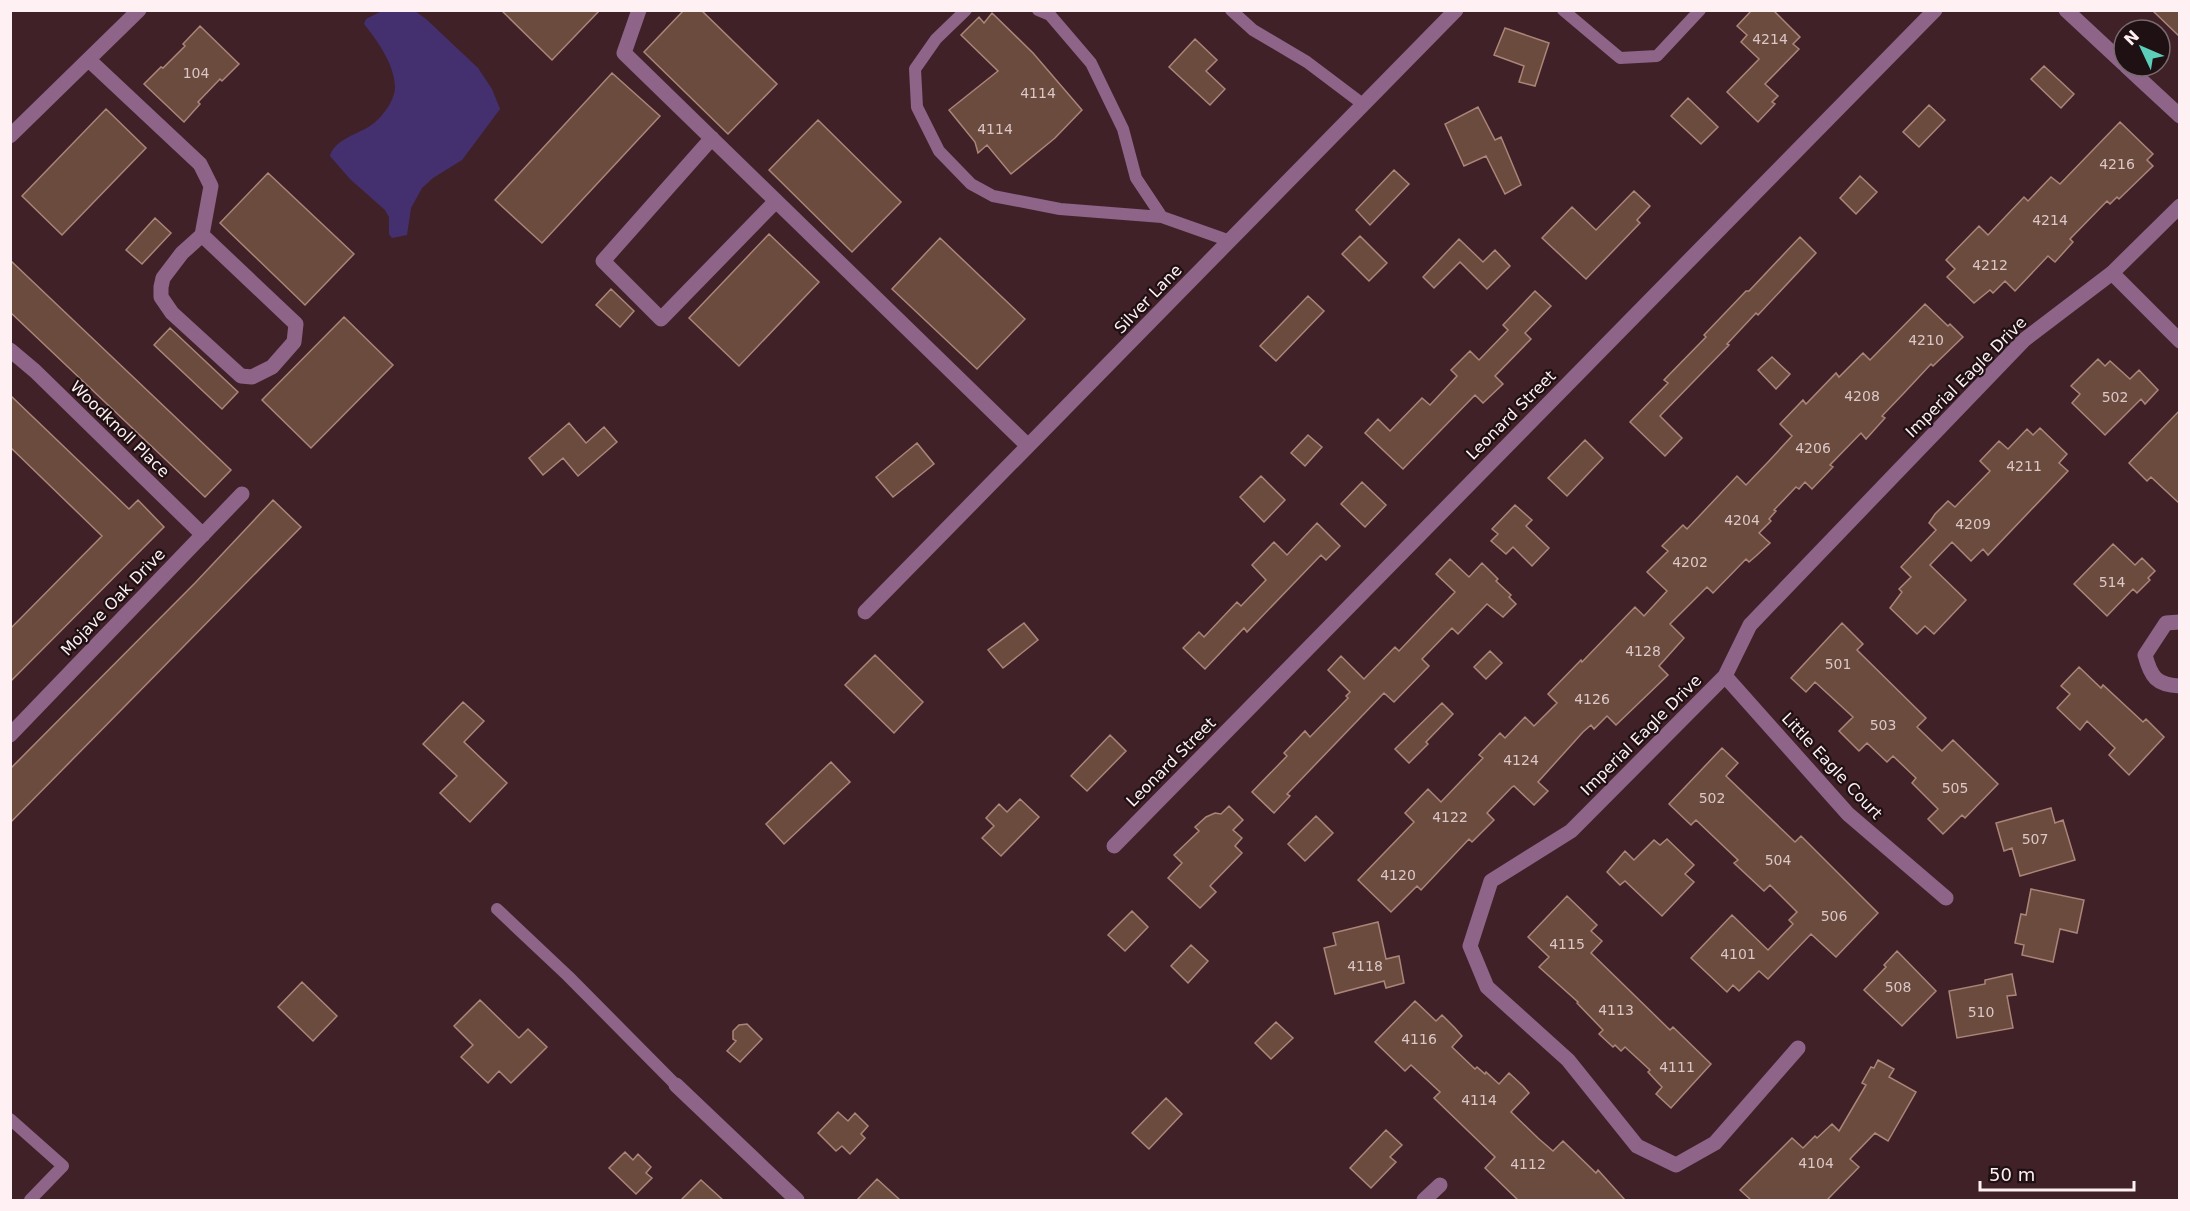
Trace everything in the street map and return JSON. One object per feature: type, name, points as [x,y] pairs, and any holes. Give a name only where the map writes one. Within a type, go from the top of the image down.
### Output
[{"type":"street","points":[[10,136],[139,10]]},
{"type":"street","points":[[639,10],[624,53],[1028,446]]},
{"type":"street","name":"Silver Lane","points":[[865,612],[1456,10]]},
{"type":"street","name":"Leonard Street","points":[[1114,846],[1935,10]]},
{"type":"street","points":[[2066,10],[2112,53]]},
{"type":"street","points":[[89,60],[200,164],[211,186],[202,236],[183,253],[163,278],[161,297],[172,314],[242,376],[252,377],[262,374],[272,367],[294,342],[296,324],[202,236]]},
{"type":"street","points":[[2139,78],[2180,116]]},
{"type":"street","points":[[711,138],[603,261],[661,319],[776,201]]},
{"type":"street","name":"Imperial Eagle Drive","points":[[1798,1048],[1715,1143],[1676,1165],[1637,1146],[1568,1060],[1487,987],[1470,946],[1491,881],[1571,831],[1725,676],[1750,625],[2024,340],[2112,273],[2180,206]]},
{"type":"street","points":[[2112,273],[2180,341]]},
{"type":"street","name":"Woodknoll Place","points":[[10,350],[35,371],[203,535]]},
{"type":"street","name":"Mojave Oak Drive","points":[[10,735],[242,494]]},
{"type":"street","points":[[2180,622],[2166,624],[2145,655],[2150,673],[2164,685],[2180,686]]},
{"type":"street","name":"Little Eagle Court","points":[[1725,676],[1848,814],[1946,898]]},
{"type":"street","points":[[676,1085],[797,1200]]},
{"type":"street","points":[[1424,1200],[1440,1185]]},
{"type":"lane","points":[[966,10],[936,39],[915,69],[917,107],[939,151],[971,184],[993,196],[1060,208],[1162,217],[1230,241]]},
{"type":"lane","points":[[1038,10],[1050,15],[1091,63],[1123,129],[1136,178],[1162,217]]},
{"type":"lane","points":[[1231,10],[1253,30],[1307,62],[1364,105]]},
{"type":"lane","points":[[1563,10],[1620,58],[1657,56],[1700,10]]},
{"type":"lane","points":[[497,909],[568,976],[676,1085]]},
{"type":"lane","points":[[10,1119],[63,1166],[30,1200]]},
{"type":"shaded area","points":[[382,11],[415,11],[426,19],[478,68],[492,89],[500,109],[462,160],[433,178],[422,188],[411,208],[407,235],[392,238],[389,234],[389,217],[385,210],[350,179],[330,156],[332,150],[341,142],[379,119],[393,98],[395,87],[389,62],[380,45],[364,24],[366,19]]},
{"type":"building","points":[[501,10],[600,10],[552,60]]},
{"type":"building","points":[[684,10],[701,10],[777,84],[728,134],[644,52]]},
{"type":"building","points":[[1752,10],[1773,10],[1800,37],[1793,44],[1799,49],[1765,84],[1778,96],[1772,102],[1775,104],[1758,122],[1727,92],[1759,59],[1741,42],[1747,35],[1737,26]]},
{"type":"building","points":[[2152,10],[2180,10],[2180,37],[2172,29],[2172,18],[2160,18]]},
{"type":"building","points":[[992,13],[1033,53],[1082,110],[1055,138],[1011,174],[987,145],[978,153],[975,142],[949,110],[998,71],[961,35],[979,17],[984,23]]},
{"type":"building","points":[[200,26],[239,64],[222,81],[220,79],[198,102],[200,104],[184,122],[144,84],[185,46],[183,44]]},
{"type":"building","points":[[1505,28],[1549,43],[1535,86],[1519,82],[1524,66],[1494,55]]},
{"type":"building","points":[[1195,39],[1217,60],[1206,71],[1225,89],[1210,105],[1169,67]]},
{"type":"building","points":[[2044,66],[2074,94],[2061,108],[2031,79]]},
{"type":"building","points":[[612,73],[660,116],[542,243],[495,200]]},
{"type":"building","points":[[1688,98],[1718,127],[1701,144],[1671,116]]},
{"type":"building","points":[[1929,105],[1945,120],[1919,147],[1903,132]]},
{"type":"building","points":[[1478,107],[1495,140],[1501,137],[1521,185],[1505,194],[1486,156],[1464,166],[1445,124]]},
{"type":"building","points":[[106,109],[146,148],[62,235],[22,196]]},
{"type":"building","points":[[818,120],[901,202],[852,252],[769,170]]},
{"type":"building","points":[[2120,122],[2153,154],[2147,160],[2153,166],[2119,199],[2117,197],[2110,204],[2107,201],[2070,239],[2073,242],[2055,262],[2048,256],[2015,291],[2005,281],[1993,293],[1990,290],[1974,303],[1947,277],[1955,269],[1946,260],[1979,226],[1988,235],[2024,197],[2028,201],[2051,177],[2060,184]]},
{"type":"building","points":[[1394,170],[1409,184],[1370,225],[1356,210]]},
{"type":"building","points":[[268,173],[354,254],[305,305],[220,223]]},
{"type":"building","points":[[1860,176],[1877,192],[1856,214],[1840,198]]},
{"type":"building","points":[[1634,191],[1650,206],[1637,220],[1640,223],[1586,279],[1542,238],[1572,207],[1596,230]]},
{"type":"building","points":[[155,218],[171,233],[142,264],[126,250]]},
{"type":"building","points":[[769,234],[819,282],[739,366],[689,318]]},
{"type":"building","points":[[1360,236],[1387,263],[1369,281],[1342,254]]},
{"type":"building","points":[[1800,237],[1816,253],[1758,315],[1756,313],[1727,344],[1729,345],[1660,416],[1682,438],[1665,456],[1630,422],[1668,383],[1664,380],[1706,337],[1704,335]]},
{"type":"building","points":[[940,238],[1025,319],[977,369],[892,289]]},
{"type":"building","points":[[1459,239],[1483,262],[1495,250],[1510,266],[1487,289],[1460,262],[1434,288],[1423,277]]},
{"type":"building","points":[[10,260],[231,470],[205,497],[10,312]]},
{"type":"building","points":[[611,289],[634,311],[620,327],[596,305]]},
{"type":"building","points":[[1535,291],[1551,306],[1525,333],[1531,339],[1495,376],[1503,384],[1483,403],[1475,395],[1403,469],[1365,433],[1378,419],[1390,431],[1422,398],[1430,405],[1457,376],[1451,370],[1470,351],[1479,360],[1508,330],[1503,325]]},
{"type":"building","points":[[1308,296],[1324,311],[1276,361],[1260,346]]},
{"type":"building","points":[[1925,304],[1963,337],[1933,366],[1931,364],[1882,416],[1885,418],[1866,439],[1861,433],[1830,465],[1833,467],[1812,489],[1805,482],[1799,489],[1796,487],[1774,510],[1776,511],[1769,519],[1771,521],[1759,533],[1770,543],[1749,562],[1746,559],[1713,593],[1707,587],[1670,624],[1684,638],[1659,666],[1668,675],[1616,725],[1607,716],[1594,729],[1591,725],[1583,732],[1538,782],[1548,791],[1534,805],[1514,786],[1512,787],[1487,813],[1494,820],[1472,842],[1469,839],[1421,890],[1417,886],[1391,912],[1358,880],[1414,822],[1405,813],[1428,789],[1441,802],[1483,758],[1479,755],[1500,733],[1505,738],[1525,717],[1534,726],[1557,703],[1548,694],[1581,660],[1582,662],[1635,607],[1644,616],[1667,591],[1647,572],[1668,551],[1662,546],[1683,525],[1687,529],[1737,476],[1746,485],[1792,436],[1780,424],[1803,400],[1806,404],[1836,373],[1839,377],[1863,353],[1870,360]]},
{"type":"building","points":[[344,317],[393,365],[311,448],[262,400]]},
{"type":"building","points":[[170,328],[238,392],[222,409],[154,345]]},
{"type":"building","points":[[1772,357],[1790,374],[1776,389],[1758,370]]},
{"type":"building","points":[[2098,359],[2105,366],[2110,361],[2130,379],[2139,370],[2158,390],[2145,404],[2141,399],[2105,435],[2072,403],[2080,394],[2071,386]]},
{"type":"building","points":[[10,395],[129,509],[138,500],[164,527],[10,682],[10,629],[102,536],[10,447]]},
{"type":"building","points":[[2180,410],[2180,504],[2151,477],[2147,481],[2129,463]]},
{"type":"building","points":[[569,423],[586,443],[604,427],[617,442],[578,476],[563,458],[543,475],[529,458]]},
{"type":"building","points":[[2040,428],[2067,454],[2059,463],[2068,471],[1988,555],[1983,549],[1971,561],[1952,542],[1930,565],[1966,600],[1934,634],[1925,626],[1917,634],[1890,608],[1902,592],[1899,589],[1911,577],[1901,567],[1936,530],[1929,523],[1935,514],[1948,501],[1955,507],[1990,471],[1980,461],[1999,441],[2008,449],[2027,429],[2033,435]]},
{"type":"building","points":[[1308,435],[1322,447],[1305,466],[1291,453]]},
{"type":"building","points":[[1585,440],[1603,458],[1567,496],[1548,478]]},
{"type":"building","points":[[917,443],[934,464],[893,497],[876,477]]},
{"type":"building","points":[[1261,476],[1285,500],[1264,522],[1240,497]]},
{"type":"building","points":[[1362,482],[1386,505],[1365,527],[1341,504]]},
{"type":"building","points":[[273,500],[301,527],[10,823],[10,769],[195,583]]},
{"type":"building","points":[[1515,505],[1532,520],[1526,526],[1549,548],[1532,566],[1513,547],[1506,554],[1491,541],[1498,534],[1492,529]]},
{"type":"building","points":[[1317,523],[1340,546],[1326,560],[1321,555],[1247,632],[1244,628],[1205,669],[1183,648],[1199,632],[1204,637],[1237,602],[1241,606],[1266,580],[1252,565],[1274,542],[1287,555]]},
{"type":"building","points":[[2113,544],[2135,565],[2142,558],[2155,571],[2148,578],[2150,580],[2137,593],[2133,589],[2107,616],[2074,584]]},
{"type":"building","points":[[1450,559],[1469,577],[1482,563],[1498,579],[1496,581],[1511,595],[1509,597],[1516,604],[1503,617],[1487,604],[1458,634],[1452,628],[1422,659],[1429,666],[1394,702],[1384,693],[1287,794],[1290,796],[1274,813],[1252,792],[1287,756],[1284,753],[1305,731],[1310,737],[1348,698],[1346,696],[1350,692],[1328,670],[1341,656],[1364,679],[1395,647],[1399,651],[1455,592],[1436,574]]},
{"type":"building","points":[[1024,623],[1038,640],[1003,668],[988,650]]},
{"type":"building","points":[[1842,623],[1863,644],[1857,650],[1926,718],[1917,727],[1942,751],[1953,740],[1998,784],[1965,818],[1962,815],[1943,834],[1928,819],[1938,809],[1912,783],[1916,778],[1893,756],[1887,762],[1867,743],[1859,751],[1839,731],[1853,717],[1815,682],[1806,692],[1791,678]]},
{"type":"building","points":[[1490,651],[1502,663],[1486,679],[1474,667]]},
{"type":"building","points":[[875,655],[923,702],[894,733],[845,685]]},
{"type":"building","points":[[2079,667],[2101,688],[2103,685],[2143,722],[2146,719],[2164,737],[2129,775],[2109,755],[2115,748],[2087,721],[2080,730],[2057,708],[2070,694],[2061,686]]},
{"type":"building","points":[[463,702],[484,721],[464,742],[507,783],[470,822],[440,793],[457,776],[423,744]]},
{"type":"building","points":[[1442,703],[1453,714],[1409,763],[1395,749]]},
{"type":"building","points":[[1110,735],[1126,751],[1087,791],[1071,776]]},
{"type":"building","points":[[1722,748],[1738,763],[1726,776],[1795,842],[1801,836],[1878,913],[1836,957],[1811,934],[1768,979],[1759,971],[1739,991],[1733,985],[1727,992],[1691,958],[1732,915],[1768,950],[1793,924],[1789,920],[1797,912],[1770,885],[1764,891],[1734,863],[1738,860],[1696,820],[1691,825],[1669,804]]},
{"type":"building","points":[[831,762],[850,782],[784,844],[766,824]]},
{"type":"building","points":[[1020,799],[1039,817],[1001,856],[982,838],[994,826],[986,818],[999,804],[1007,812]]},
{"type":"building","points":[[1229,806],[1243,820],[1233,830],[1242,838],[1235,846],[1242,853],[1210,886],[1216,892],[1200,908],[1168,878],[1182,863],[1174,855],[1199,831],[1195,827],[1206,817],[1215,813],[1221,814]]},
{"type":"building","points":[[2051,808],[2055,823],[2063,820],[2075,860],[2020,876],[2012,848],[2004,851],[1996,823]]},
{"type":"building","points":[[1316,816],[1333,833],[1305,861],[1288,844]]},
{"type":"building","points":[[1667,839],[1694,865],[1685,874],[1694,882],[1662,916],[1625,881],[1620,885],[1607,872],[1625,851],[1634,860],[1654,840],[1660,845]]},
{"type":"building","points":[[2031,889],[2084,900],[2077,933],[2060,929],[2053,962],[2022,955],[2024,945],[2015,943],[2021,914],[2026,915]]},
{"type":"building","points":[[1567,896],[1597,925],[1591,931],[1602,941],[1591,953],[1670,1030],[1673,1027],[1711,1064],[1671,1108],[1656,1094],[1662,1087],[1648,1072],[1650,1070],[1625,1047],[1621,1051],[1615,1045],[1613,1047],[1599,1034],[1603,1030],[1578,1002],[1539,967],[1549,957],[1528,937]]},
{"type":"building","points":[[1132,911],[1148,927],[1125,951],[1108,935]]},
{"type":"building","points":[[1378,922],[1386,959],[1399,956],[1404,983],[1386,988],[1384,981],[1335,994],[1324,948],[1336,945],[1333,933]]},
{"type":"building","points":[[1191,945],[1208,961],[1188,983],[1171,966]]},
{"type":"building","points":[[1897,951],[1936,991],[1902,1026],[1864,990],[1886,967],[1884,965]]},
{"type":"building","points":[[2012,974],[2016,995],[2007,996],[2013,1028],[1957,1038],[1949,991],[1985,984],[1985,980]]},
{"type":"building","points":[[302,982],[337,1016],[313,1041],[278,1007]]},
{"type":"building","points":[[480,1000],[519,1038],[528,1029],[547,1047],[511,1083],[499,1071],[488,1083],[461,1057],[473,1045],[454,1026]]},
{"type":"building","points":[[1415,1001],[1436,1021],[1442,1015],[1455,1028],[1462,1036],[1452,1047],[1475,1069],[1477,1067],[1485,1074],[1486,1072],[1499,1084],[1509,1073],[1523,1086],[1529,1093],[1511,1112],[1539,1139],[1553,1151],[1563,1141],[1596,1173],[1598,1170],[1625,1200],[1518,1200],[1485,1168],[1495,1157],[1434,1098],[1440,1092],[1411,1065],[1405,1071],[1375,1042]]},
{"type":"building","points":[[1276,1022],[1293,1038],[1271,1059],[1255,1043]]},
{"type":"building","points":[[747,1024],[762,1039],[740,1062],[727,1051],[736,1041],[733,1039],[733,1031],[739,1025]]},
{"type":"building","points":[[1878,1060],[1894,1069],[1889,1077],[1916,1092],[1888,1141],[1875,1133],[1850,1159],[1859,1167],[1827,1200],[1751,1200],[1740,1190],[1792,1138],[1803,1148],[1832,1124],[1839,1131],[1866,1085],[1862,1083]]},
{"type":"building","points":[[1166,1098],[1182,1114],[1149,1149],[1132,1133]]},
{"type":"building","points":[[838,1112],[848,1121],[855,1113],[868,1126],[861,1134],[865,1138],[850,1154],[842,1146],[836,1151],[818,1133]]},
{"type":"building","points":[[1386,1130],[1402,1145],[1390,1157],[1396,1162],[1371,1188],[1350,1168]]},
{"type":"building","points":[[625,1152],[633,1160],[638,1154],[651,1167],[646,1173],[652,1178],[636,1194],[609,1168]]},
{"type":"building","points":[[877,1179],[900,1200],[857,1200]]},
{"type":"building","points":[[701,1180],[723,1200],[681,1200]]}]
